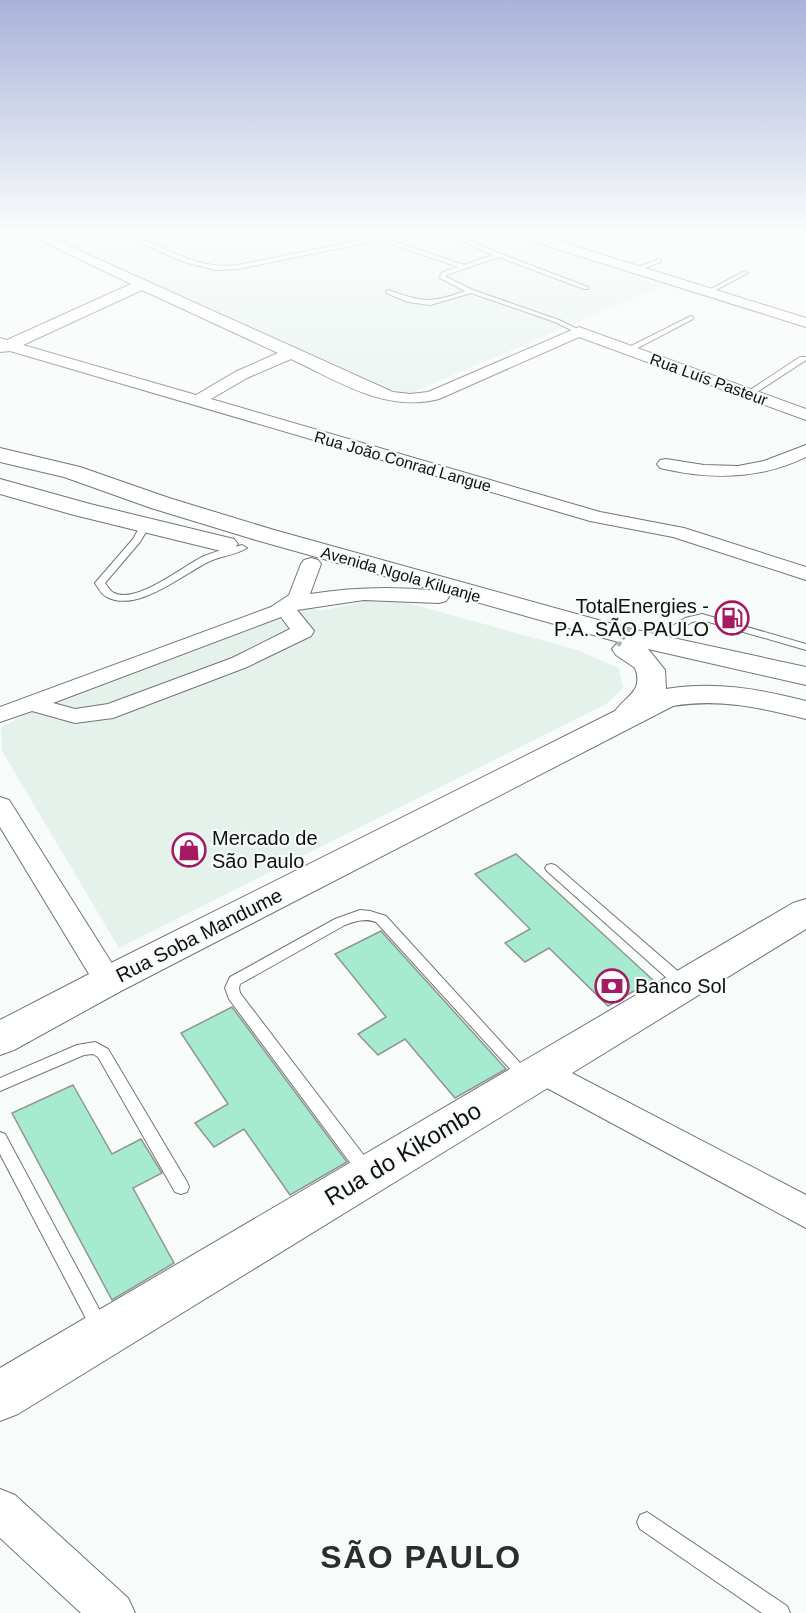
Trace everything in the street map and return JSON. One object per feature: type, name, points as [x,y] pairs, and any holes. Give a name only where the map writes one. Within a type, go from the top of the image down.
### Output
[{"type":"main road","name":"Avenida Ngola Kiluanje","points":[[0,455],[72,472],[160,503],[265,535],[632,640],[806,695]]},
{"type":"main road","points":[[0,486],[22,483],[34,476],[35,467],[26,462]]},
{"type":"main road","name":"Avenida Ngola Kiluanje","points":[[0,486],[83,510],[439,597],[806,676]]},
{"type":"main road","points":[[83,510],[75,503],[78,494],[100,486],[118,487]]},
{"type":"main road","points":[[624,717],[651,691],[653,681],[651,670],[632,640]]},
{"type":"main road","points":[[624,717],[665,698],[690,693],[720,692],[806,710]]},
{"type":"main road","name":"Rua Soba Mandume","points":[[0,1039],[108,981],[624,717]]},
{"type":"main road","name":"Rua do Kikombo","points":[[0,1396],[806,912]]},
{"type":"street","points":[[3,346],[93,306]]},
{"type":"street","points":[[188,306],[373,391],[403,401],[419,400],[451,389],[579,333]]},
{"type":"street","points":[[756,306],[806,323]]},
{"type":"street","name":"Rua Luís Pasteur","points":[[579,333],[806,415]]},
{"type":"street","name":"Rua João Conrad Langue","points":[[3,346],[597,517],[678,532],[806,574]]},
{"type":"street","points":[[197,401],[241,375],[291,353]]},
{"type":"street","points":[[666,464],[702,471],[749,472],[768,468],[806,450]]},
{"type":"street","points":[[287,606],[303,590],[311,564]]},
{"type":"street","points":[[0,716],[287,606],[323,597],[361,594],[405,593],[439,597]]},
{"type":"street","points":[[33,704],[68,715],[82,716],[98,714],[150,696],[289,640],[303,631],[287,606]]},
{"type":"street","points":[[0,806],[108,981]]},
{"type":"street","points":[[535,1075],[806,1212]]},
{"type":"street","points":[[0,1510],[113,1613]]},
{"type":"lane","points":[[515,306],[557,321],[579,333]]},
{"type":"lane","points":[[627,350],[691,318]]},
{"type":"lane","points":[[748,394],[803,359]]},
{"type":"lane","points":[[145,525],[137,540],[100,583],[102,589],[109,594],[128,598],[151,591],[206,560],[242,548]]},
{"type":"lane","points":[[632,640],[702,617],[806,647]]},
{"type":"lane","points":[[551,868],[684,985]]},
{"type":"lane","points":[[369,1175],[234,995],[232,988],[235,981],[339,922],[357,914],[370,915],[381,919],[535,1075]]},
{"type":"lane","points":[[0,1085],[82,1049],[95,1048],[103,1053],[181,1187]]},
{"type":"lane","points":[[0,1139],[104,1335]]},
{"type":"lane","points":[[647,1522],[780,1613]]},
{"type":"shaded area","points":[[201,306],[614,306],[406,395]]},
{"type":"shaded area","name":"Mercado de São Paulo","points":[[368,601],[401,601],[577,650],[619,668],[623,688],[606,704],[119,948],[2,751],[1,728],[32,710],[302,604],[320,611]]},
{"type":"building","points":[[516,854],[653,980],[608,1006],[549,948],[525,962],[505,943],[530,929],[475,874]]},
{"type":"building","points":[[381,931],[506,1069],[455,1098],[405,1039],[378,1055],[358,1034],[386,1017],[335,954]]},
{"type":"building","points":[[232,1007],[347,1162],[290,1195],[244,1129],[214,1147],[195,1123],[228,1104],[181,1033]]},
{"type":"building","points":[[73,1085],[112,1154],[141,1139],[162,1173],[133,1188],[174,1263],[112,1300],[12,1113]]},
{"type":"place","name":"TotalEnergies - P.A. SÃO PAULO","points":[[732,618]]},
{"type":"place","name":"Mercado de São Paulo","points":[[189,850]]},
{"type":"place","name":"Banco Sol","points":[[612,986]]},
{"type":"district","name":"SÃO PAULO","points":[[421,1557]]}]
